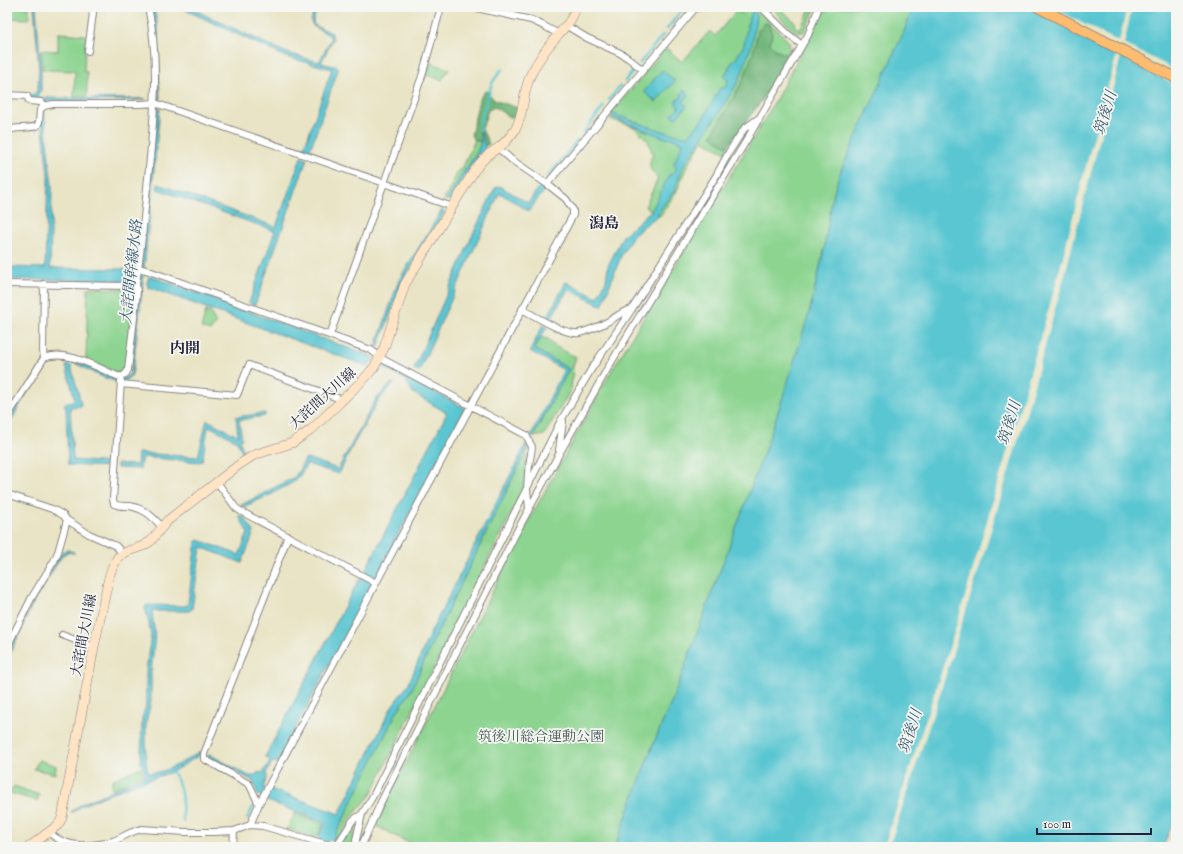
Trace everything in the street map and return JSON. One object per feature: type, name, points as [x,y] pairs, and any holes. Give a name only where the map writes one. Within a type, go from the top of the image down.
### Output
[{"type":"main road","name":"大詫間大川線","points":[[29,847],[58,825],[62,818],[94,648],[111,572],[118,557],[151,541],[167,521],[178,511],[240,464],[254,455],[292,443],[311,430],[344,400],[375,366],[380,357],[405,284],[474,171],[486,156],[509,139],[519,120],[527,82],[531,73],[541,56],[572,19],[576,7]]},
{"type":"main road","points":[[1038,7],[1176,78]]},
{"type":"street","points":[[88,51],[93,13],[90,7]]},
{"type":"street","points":[[148,7],[154,42],[158,104],[136,283],[137,292],[128,370],[121,380],[113,499],[114,504],[119,507],[130,506],[150,513],[162,527]]},
{"type":"street","points":[[330,335],[422,76],[442,7]]},
{"type":"street","points":[[472,7],[531,20],[559,34]]},
{"type":"street","points":[[547,184],[696,7]]},
{"type":"street","points":[[761,7],[788,34],[802,45]]},
{"type":"street","points":[[361,847],[381,802],[512,540],[609,366],[808,35],[819,7]]},
{"type":"street","points":[[567,26],[587,38],[620,53],[643,70]]},
{"type":"street","points":[[7,95],[27,96],[29,101],[41,102],[44,106]]},
{"type":"street","points":[[7,130],[37,126],[39,122],[40,110],[44,106],[53,104],[158,104],[453,207]]},
{"type":"street","points":[[358,847],[356,840],[362,814],[373,796],[563,417],[592,368],[632,309],[712,183],[744,129],[760,117]]},
{"type":"street","points":[[250,825],[260,802],[573,215],[573,210],[566,199],[498,148]]},
{"type":"street","points":[[138,268],[371,350],[384,360],[526,435],[532,447],[527,490],[529,509]]},
{"type":"street","points":[[7,284],[129,286],[136,283]]},
{"type":"street","points":[[7,418],[44,358],[44,284]]},
{"type":"street","points":[[522,309],[550,325],[579,333],[605,323],[624,311],[632,309]]},
{"type":"street","points":[[44,358],[59,355],[76,359],[117,376],[121,380],[238,395],[249,365],[344,400]]},
{"type":"street","points":[[559,454],[563,417]]},
{"type":"street","points":[[217,482],[236,508],[242,512],[376,583]]},
{"type":"street","points":[[7,494],[52,509],[89,534],[116,546],[124,554]]},
{"type":"street","points":[[7,647],[32,597],[54,562],[67,520]]},
{"type":"street","points":[[260,802],[249,784],[204,759],[204,754],[288,536]]},
{"type":"street","points":[[62,635],[94,648]]},
{"type":"street","points":[[49,832],[54,838],[79,846],[111,844],[136,830],[142,829],[184,832],[214,832],[234,831],[250,825],[263,826],[316,842],[337,845],[353,820],[362,814]]},
{"type":"street","points":[[233,847],[234,831]]},
{"type":"green space","points":[[7,7],[29,7],[29,19],[7,18]]},
{"type":"green space","points":[[746,7],[755,7],[789,42],[789,55],[762,100],[737,132],[725,153],[703,140],[686,168],[677,191],[660,216],[645,207],[658,178],[650,168],[650,162],[653,155],[648,141],[634,127],[607,118],[666,48],[682,62],[710,31],[715,36],[736,11],[741,14]]},
{"type":"green space","points":[[770,7],[774,7],[784,12],[796,23],[794,26],[800,29],[811,7],[816,7],[804,32],[797,33]]},
{"type":"green space","name":"筑後川総合運動公園","points":[[826,7],[924,7],[824,250],[792,389],[672,701],[650,752],[621,847],[417,847],[378,827],[376,823],[517,542],[612,370],[769,112]]},
{"type":"green space","points":[[764,23],[769,24],[772,34],[770,44],[777,51],[789,55],[762,100],[728,146],[711,136],[742,82],[753,53],[758,31]]},
{"type":"green space","points":[[58,33],[86,35],[84,71],[87,72],[87,97],[74,97],[75,71],[43,70],[41,50],[58,51]]},
{"type":"green space","points":[[431,63],[449,69],[442,80],[426,75]]},
{"type":"green space","points":[[486,90],[494,100],[518,108],[517,117],[509,117],[495,107],[488,110],[482,129],[489,144],[485,146],[480,132],[481,142],[475,140],[471,136],[479,99]]},
{"type":"green space","points":[[475,140],[481,142],[477,153],[447,200],[444,200],[458,171],[462,169]]},
{"type":"green space","points":[[88,288],[129,289],[134,294],[126,369],[123,373],[118,373],[86,359]]},
{"type":"green space","points":[[206,311],[211,313],[216,323],[210,331],[201,328]]},
{"type":"green space","points":[[541,337],[548,339],[553,345],[576,357],[573,366],[571,390],[544,435],[533,437],[569,369],[534,349]]},
{"type":"green space","points":[[527,449],[524,488],[370,796],[350,819],[338,840],[333,840],[396,713],[411,691],[433,641]]},
{"type":"green space","points":[[39,760],[56,766],[55,774],[34,769]]},
{"type":"green space","points":[[141,767],[144,775],[112,789],[112,780]]},
{"type":"green space","points":[[14,786],[39,795],[37,801],[10,793]]},
{"type":"green space","points":[[295,813],[323,824],[317,838],[287,829]]},
{"type":"green space","points":[[356,822],[353,847],[339,847]]},
{"type":"water","points":[[34,7],[36,7],[41,69],[41,90],[37,96],[40,98],[146,99],[46,102],[31,98],[31,95],[36,93],[38,86],[39,70]]},
{"type":"water","points":[[151,7],[154,7],[158,28],[160,101],[155,28]]},
{"type":"water","points":[[179,7],[188,7],[287,53],[319,62],[331,39],[329,35],[313,26],[311,21],[315,7],[318,7],[313,21],[314,25],[332,33],[333,39],[321,63],[338,67],[338,70],[309,153],[303,151],[332,69],[286,57]]},
{"type":"water","name":"筑後川","points":[[913,7],[1176,7],[1176,815],[1163,847],[615,847],[650,752],[672,701],[767,444],[786,388],[810,310],[824,250],[832,199],[839,175],[905,29]]},
{"type":"water","points":[[752,12],[755,12],[756,15],[752,44],[739,81],[683,167],[675,190],[658,213],[659,216],[651,220],[632,237],[621,256],[602,306],[568,289],[550,320],[547,318],[566,282],[597,298],[606,281],[608,266],[623,236],[651,212],[669,175],[675,170],[674,163],[683,143],[669,137],[667,139],[612,117],[614,114],[673,134],[689,136],[702,120],[720,88],[727,86],[727,79],[724,77],[744,45],[749,18]]},
{"type":"water","points":[[662,70],[675,81],[656,102],[644,92]]},
{"type":"water","points":[[684,90],[687,91],[688,96],[683,102],[687,106],[676,118],[672,115],[679,107],[676,104],[676,100],[681,98]]},
{"type":"water","points":[[157,108],[160,109],[143,280],[133,370],[131,375],[128,380],[120,382],[107,379],[74,363],[61,361],[49,362],[40,372],[7,429],[7,423],[12,414],[46,360],[55,358],[73,361],[118,379],[130,375]]},
{"type":"water","points":[[44,112],[52,186],[50,268],[124,269],[129,271],[129,280],[7,279],[7,267],[45,268],[48,175],[43,128],[41,123]]},
{"type":"water","points":[[480,130],[485,146],[484,150],[471,167],[451,201],[447,200],[477,153],[481,142]]},
{"type":"water","points":[[301,157],[307,159],[255,305],[249,303],[275,231],[157,189],[158,184],[276,227]]},
{"type":"water","points":[[500,186],[528,203],[540,186],[546,188],[529,211],[500,193],[419,371],[414,369],[473,234],[495,188]]},
{"type":"water","points":[[442,210],[445,212],[404,279],[378,347],[376,346],[399,280]]},
{"type":"water","points":[[151,276],[373,357],[373,360],[369,367],[148,287],[148,278]]},
{"type":"water","points":[[543,325],[547,327],[534,349],[569,369],[533,437],[531,435],[564,370],[530,351]]},
{"type":"water","points":[[383,363],[413,378],[419,384],[465,408],[277,763],[272,762],[266,774],[267,777],[264,786],[264,789],[269,792],[271,789],[339,814],[392,706],[408,685],[429,636],[526,444],[527,449],[433,641],[411,691],[396,713],[333,840],[328,840],[325,847],[316,847],[318,846],[320,840],[319,836],[325,823],[265,800],[266,798],[258,795],[253,781],[208,757],[209,754],[249,776],[255,776],[258,772],[263,773],[270,760],[265,757],[358,581],[364,574],[447,413],[413,393],[406,380],[381,366]]},
{"type":"water","points":[[66,366],[71,366],[81,403],[81,406],[70,407],[73,460],[111,463],[111,467],[68,465],[66,407],[64,404],[75,400]]},
{"type":"water","points":[[393,382],[393,384],[378,401],[352,447],[339,474],[307,464],[297,480],[272,494],[243,507],[241,505],[295,477],[306,458],[338,469],[376,399]]},
{"type":"water","points":[[265,413],[265,416],[239,420],[242,439],[239,440],[245,454],[243,455],[237,441],[211,427],[208,428],[202,461],[198,462],[142,457],[140,469],[117,468],[117,464],[137,465],[138,453],[198,457],[207,420],[238,436],[236,417]]},
{"type":"water","points":[[241,515],[254,532],[242,563],[201,547],[192,609],[189,611],[153,611],[152,613],[155,636],[151,672],[151,702],[146,722],[146,763],[148,772],[160,772],[200,752],[200,755],[172,772],[129,786],[83,805],[71,813],[81,804],[144,777],[146,774],[141,763],[142,718],[146,706],[146,672],[151,637],[145,607],[147,605],[185,606],[188,604],[196,541],[199,540],[239,555],[248,533],[239,516]]},
{"type":"water","points":[[66,550],[75,553],[69,552],[61,557],[34,601],[7,661],[7,655],[34,599],[61,553]]},
{"type":"pier","points":[[1027,7],[1051,7],[1119,42],[1127,7],[1132,7],[1124,44],[1176,70],[1176,85],[1121,56],[1067,266],[1026,414],[941,690],[889,847],[884,847],[957,624],[1056,284],[1087,162],[1117,54]]},
{"type":"waterway","points":[[667,29],[684,7]]},
{"type":"waterway","points":[[640,63],[663,35]]},
{"type":"waterway","points":[[480,130],[480,122],[492,83],[502,69]]},
{"type":"waterway","points":[[625,81],[635,69]]},
{"type":"waterway","points":[[609,100],[620,86]]},
{"type":"waterway","points":[[583,133],[604,106]]},
{"type":"waterway","points":[[547,178],[577,141]]},
{"type":"waterway","points":[[244,452],[264,447]]},
{"type":"waterway","points":[[172,772],[176,777],[180,789],[183,821]]},
{"type":"waterway","points":[[247,819],[254,805]]},
{"type":"district","name":"潟島","points":[[604,223]]},
{"type":"district","name":"内開","points":[[185,348]]},
{"type":"water label","name":"大詫間幹線水路","points":[[131,272]]}]
